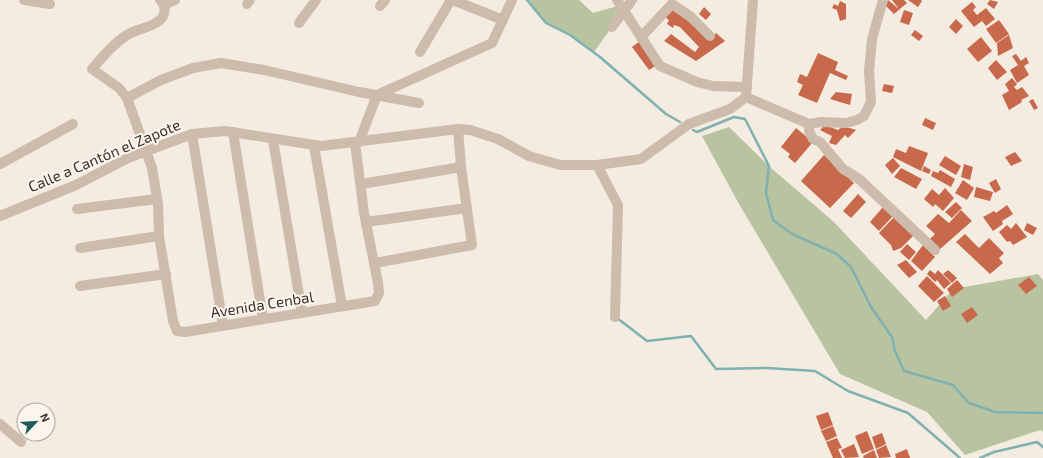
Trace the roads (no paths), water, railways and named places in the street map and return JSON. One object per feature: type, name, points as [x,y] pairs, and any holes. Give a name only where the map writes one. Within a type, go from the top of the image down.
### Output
[{"type":"street","points":[[24,0],[50,4]]},
{"type":"street","points":[[175,0],[162,2],[165,12],[161,19],[149,27],[131,32],[106,52],[92,69],[119,88],[127,98],[168,77],[193,68],[221,63],[264,70],[419,103]]},
{"type":"street","points":[[299,23],[316,0]]},
{"type":"street","points":[[420,52],[452,0],[503,20]]},
{"type":"street","points":[[357,143],[377,95],[492,43],[512,0]]},
{"type":"street","points":[[617,0],[660,66],[697,82],[746,92],[809,124],[821,122],[846,123],[860,118],[867,113],[871,102],[870,71],[872,39],[883,0]]},
{"type":"street","points":[[612,27],[632,0]]},
{"type":"street","points":[[746,92],[753,0]]},
{"type":"street","points":[[641,37],[672,4],[691,17],[710,36]]},
{"type":"street","name":"Calle a Cantón el Zapote","points":[[0,216],[76,185],[146,150],[192,134],[213,130],[314,146],[357,143],[458,129],[470,130],[498,139],[529,156],[560,165],[596,166],[641,158],[689,124],[730,109],[746,92]]},
{"type":"street","name":"Avenida Cenbal","points":[[127,98],[152,168],[157,199],[159,236],[173,321],[177,331],[185,332],[375,300],[378,293],[375,263],[366,222],[357,143]]},
{"type":"street","points":[[0,164],[73,124]]},
{"type":"street","points":[[809,124],[809,131],[813,139],[820,142],[843,169],[858,178],[935,250]]},
{"type":"street","points":[[375,263],[472,245],[461,167],[458,129]]},
{"type":"street","points":[[233,132],[263,319]]},
{"type":"street","points":[[192,134],[223,326]]},
{"type":"street","points":[[273,140],[302,313]]},
{"type":"street","points":[[314,146],[342,306]]},
{"type":"street","points":[[596,166],[618,205],[615,317]]},
{"type":"street","points":[[362,184],[461,167]]},
{"type":"street","points":[[77,210],[157,199]]},
{"type":"street","points":[[366,222],[467,208]]},
{"type":"street","points":[[80,248],[159,236]]},
{"type":"street","points":[[80,286],[166,274]]},
{"type":"street","points":[[0,424],[16,438]]},
{"type":"waterway","points":[[527,0],[546,23],[570,35],[600,57],[666,114],[680,122]]},
{"type":"waterway","points":[[693,130],[697,132],[734,117],[745,119],[769,166],[766,193],[773,220],[792,234],[837,254],[851,267],[871,307],[892,337],[895,351],[904,371],[953,385],[969,403],[995,412],[1043,413]]},
{"type":"waterway","points":[[617,318],[647,341],[691,336],[716,369],[766,368],[815,371],[848,391],[908,413],[960,458]]},
{"type":"waterway","points":[[980,458],[994,452],[1037,442],[1043,447]]}]
